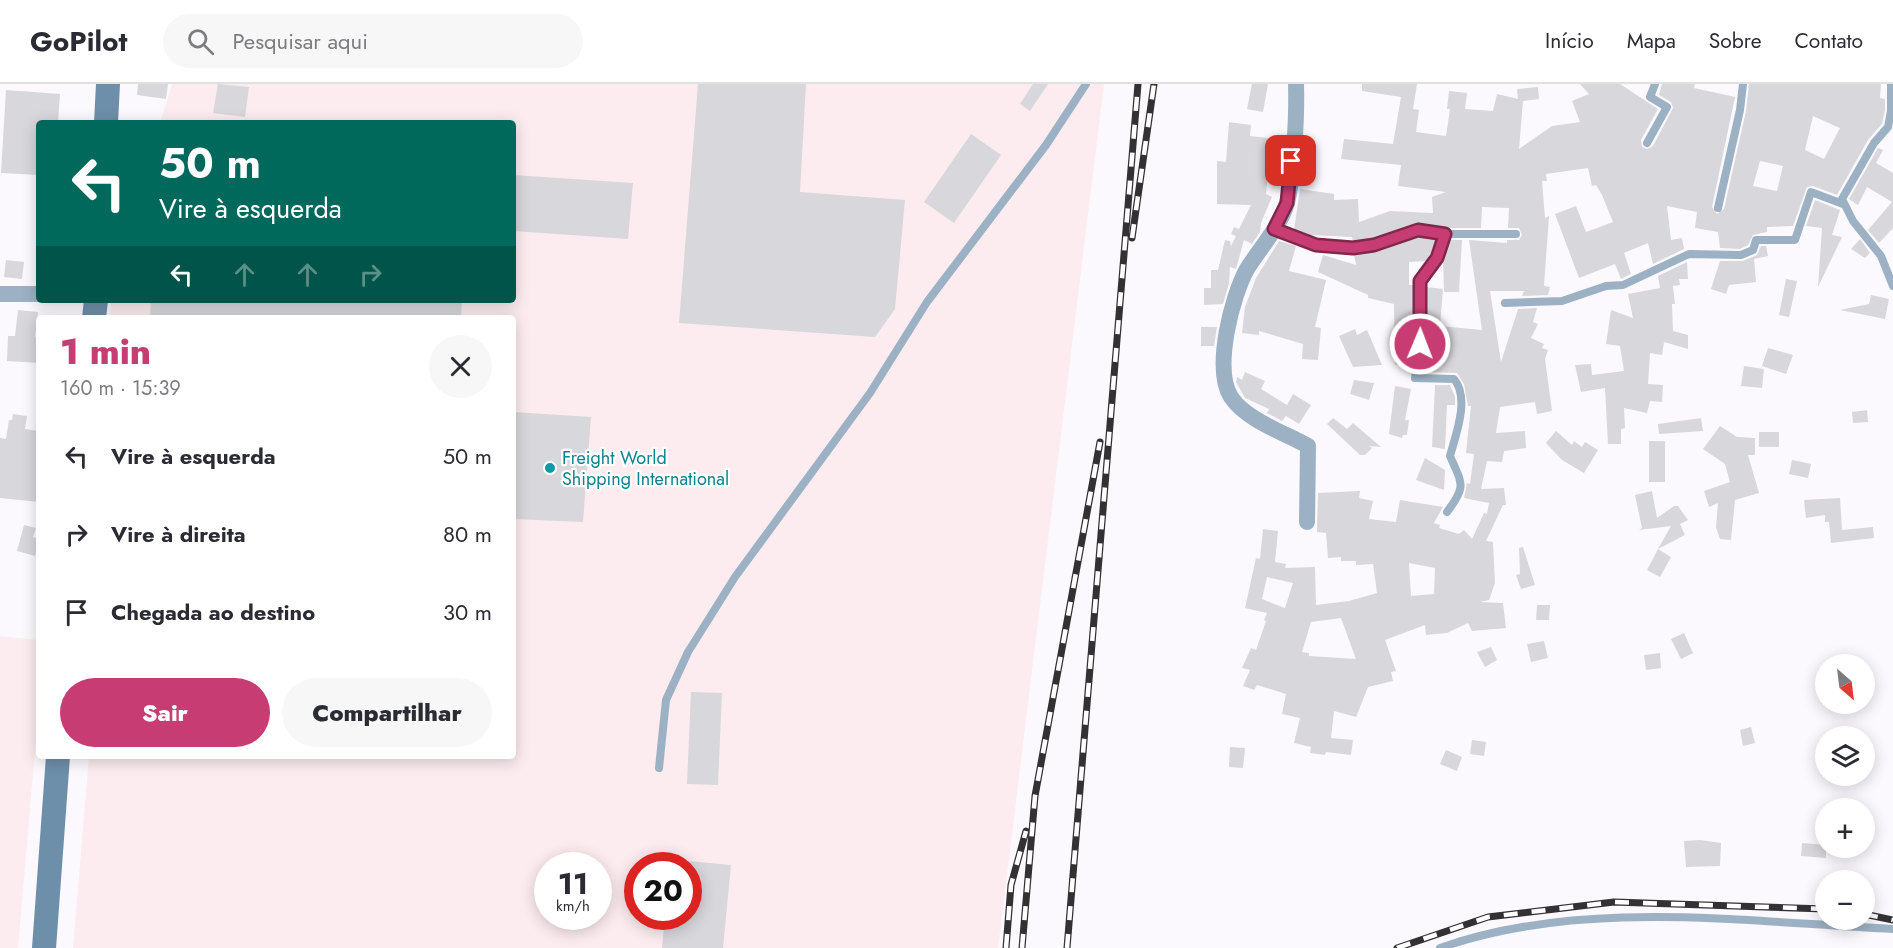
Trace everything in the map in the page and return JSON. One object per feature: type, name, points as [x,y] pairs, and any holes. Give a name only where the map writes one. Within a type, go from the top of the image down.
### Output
[{"type":"main road","points":[[106,120],[108,84]]},
{"type":"main road","points":[[45,948],[58,759]]},
{"type":"street","points":[[1296,84],[1287,203],[1274,229],[1237,288],[1229,319],[1225,384],[1232,398],[1251,415],[1308,446],[1307,522]]},
{"type":"street","points":[[0,294],[36,294]]},
{"type":"lane","points":[[659,768],[666,700],[688,652],[735,577],[870,393],[927,302],[1046,145],[1086,84]]},
{"type":"lane","points":[[1647,143],[1667,107],[1650,98],[1655,84]]},
{"type":"lane","points":[[1718,208],[1740,110],[1743,84]]},
{"type":"lane","points":[[1891,84],[1891,111],[1888,127],[1874,143],[1842,199],[1843,204],[1881,256],[1893,286]]},
{"type":"lane","points":[[1505,303],[1562,301],[1606,286],[1623,285],[1689,254],[1741,255],[1753,250],[1756,240],[1795,240],[1811,192],[1843,204]]},
{"type":"lane","points":[[1274,229],[1316,245],[1353,248],[1374,245],[1418,230],[1445,234],[1516,234]]},
{"type":"lane","points":[[1445,234],[1437,258],[1420,281],[1420,344],[1415,378],[1448,378],[1454,379],[1459,385],[1459,423],[1450,456],[1462,488],[1447,512]]},
{"type":"lane","points":[[1440,948],[1476,935],[1561,920],[1643,917],[1893,929]]},
{"type":"shaded area","points":[[172,84],[1104,84],[998,948],[73,948],[89,759],[516,759],[516,315],[110,315],[111,303],[516,303],[516,120],[161,120]]},
{"type":"shaded area","points":[[0,636],[36,640],[36,739],[18,948],[0,948]]},
{"type":"building","points":[[138,84],[168,84],[166,99],[137,95]]},
{"type":"building","points":[[218,84],[249,87],[245,117],[213,113]]},
{"type":"building","points":[[698,84],[806,84],[800,192],[905,200],[895,309],[875,337],[679,323]]},
{"type":"building","points":[[1033,84],[1048,84],[1030,111],[1020,104]]},
{"type":"building","points":[[1252,84],[1268,84],[1263,112],[1247,109]]},
{"type":"building","points":[[1362,84],[1417,84],[1413,109],[1419,110],[1416,132],[1446,136],[1450,109],[1447,109],[1449,91],[1467,93],[1465,109],[1493,111],[1497,94],[1518,99],[1517,89],[1538,87],[1539,99],[1523,101],[1519,149],[1552,126],[1580,122],[1572,101],[1589,94],[1580,84],[1620,84],[1658,109],[1641,140],[1642,147],[1647,149],[1653,146],[1673,108],[1671,102],[1659,95],[1662,84],[1695,84],[1694,88],[1735,97],[1712,207],[1717,214],[1724,209],[1746,111],[1749,84],[1881,84],[1880,98],[1885,99],[1885,110],[1882,124],[1868,140],[1837,195],[1813,186],[1807,187],[1793,226],[1767,227],[1767,232],[1753,235],[1748,245],[1740,249],[1720,248],[1718,232],[1695,228],[1697,212],[1667,206],[1671,240],[1682,238],[1684,249],[1653,264],[1648,243],[1624,253],[1631,274],[1621,279],[1615,264],[1579,278],[1555,214],[1576,206],[1586,232],[1613,222],[1602,195],[1596,185],[1592,186],[1588,168],[1546,174],[1547,181],[1542,181],[1545,218],[1549,216],[1544,286],[1550,287],[1548,295],[1522,296],[1524,291],[1490,291],[1501,362],[1518,309],[1537,308],[1533,322],[1538,324],[1531,338],[1544,344],[1542,348],[1548,350],[1545,359],[1552,411],[1537,414],[1535,402],[1500,407],[1496,433],[1525,431],[1526,448],[1504,451],[1502,462],[1487,461],[1481,489],[1504,488],[1506,505],[1503,505],[1486,541],[1493,542],[1495,583],[1489,600],[1480,602],[1503,603],[1506,628],[1472,631],[1468,623],[1447,633],[1426,635],[1425,625],[1385,640],[1396,671],[1391,672],[1393,681],[1368,687],[1356,717],[1334,711],[1331,738],[1353,740],[1351,755],[1326,752],[1325,755],[1310,753],[1311,747],[1294,743],[1300,718],[1282,714],[1286,694],[1257,685],[1254,690],[1243,686],[1250,670],[1242,668],[1251,648],[1256,650],[1266,621],[1264,620],[1267,613],[1245,608],[1256,558],[1260,559],[1263,529],[1278,531],[1275,562],[1286,564],[1285,568],[1315,567],[1316,605],[1349,601],[1377,593],[1373,564],[1356,565],[1356,561],[1341,561],[1341,557],[1328,558],[1326,533],[1317,532],[1318,493],[1360,491],[1359,498],[1373,501],[1369,519],[1396,522],[1400,500],[1443,507],[1434,523],[1440,525],[1439,528],[1459,534],[1464,530],[1472,539],[1484,513],[1487,514],[1489,503],[1464,498],[1467,483],[1470,484],[1474,454],[1466,453],[1471,406],[1468,406],[1464,384],[1457,373],[1424,372],[1426,287],[1443,289],[1440,326],[1482,330],[1469,240],[1507,243],[1507,240],[1519,240],[1522,235],[1519,228],[1508,228],[1509,208],[1482,207],[1481,228],[1440,228],[1416,223],[1372,239],[1353,242],[1352,237],[1309,235],[1294,230],[1300,189],[1334,194],[1334,200],[1358,199],[1359,222],[1390,211],[1433,213],[1432,197],[1446,192],[1398,186],[1401,165],[1341,159],[1344,139],[1393,144],[1401,97],[1362,91]],"holes":[[[1813,116],[1840,128],[1824,159],[1805,150]],[[1760,161],[1783,166],[1777,191],[1753,186]],[[1409,563],[1435,568],[1434,594],[1411,596]],[[1267,577],[1293,583],[1285,608],[1262,599]],[[1341,618],[1356,659],[1309,656],[1309,653],[1302,652],[1311,622]]]},
{"type":"building","points":[[6,90],[60,94],[58,120],[36,120],[36,175],[1,173]]},
{"type":"building","points":[[1229,122],[1251,125],[1250,136],[1268,138],[1268,142],[1284,145],[1282,166],[1269,164],[1266,194],[1272,197],[1261,223],[1260,232],[1252,244],[1244,240],[1236,269],[1230,267],[1229,283],[1223,304],[1204,305],[1204,288],[1211,288],[1211,270],[1218,270],[1225,240],[1230,241],[1231,246],[1236,236],[1231,234],[1234,227],[1239,229],[1251,205],[1217,204],[1217,161],[1226,162]]},
{"type":"building","points":[[971,134],[1001,155],[954,223],[924,202]]},
{"type":"building","points":[[1878,148],[1883,150],[1876,163],[1893,173],[1893,228],[1879,243],[1868,230],[1892,202],[1867,187],[1858,205],[1849,199]]},
{"type":"building","points":[[516,175],[633,183],[628,239],[516,231]]},
{"type":"building","points":[[1815,200],[1840,210],[1832,235],[1842,237],[1818,287],[1822,228],[1806,226]]},
{"type":"building","points":[[1418,236],[1436,240],[1427,261],[1409,262],[1409,285],[1414,285],[1414,344],[1411,364],[1395,365],[1394,304],[1368,298],[1368,295],[1318,272],[1323,255],[1356,265],[1354,254],[1376,251]]},
{"type":"building","points":[[1860,239],[1870,253],[1865,258],[1851,249]]},
{"type":"building","points":[[1450,240],[1462,240],[1459,292],[1444,292],[1443,260]]},
{"type":"building","points":[[1279,241],[1296,246],[1289,271],[1326,280],[1315,327],[1321,328],[1318,360],[1302,359],[1303,344],[1259,331],[1259,335],[1242,333],[1245,307],[1256,278]]},
{"type":"building","points":[[1761,246],[1766,246],[1768,256],[1754,259],[1756,282],[1729,285],[1726,294],[1711,289],[1720,261],[1743,261],[1757,255]]},
{"type":"building","points":[[6,260],[24,262],[22,279],[4,277]]},
{"type":"building","points":[[1687,262],[1688,279],[1679,279],[1680,285],[1673,286],[1675,304],[1672,304],[1673,331],[1688,335],[1688,349],[1664,342],[1662,355],[1650,353],[1648,384],[1663,385],[1662,402],[1650,401],[1647,413],[1624,408],[1625,428],[1621,429],[1621,444],[1608,444],[1605,388],[1581,392],[1575,365],[1591,364],[1592,375],[1624,371],[1620,346],[1606,344],[1611,310],[1633,318],[1628,294],[1660,288],[1658,276]]},
{"type":"building","points":[[1786,279],[1797,281],[1789,317],[1779,315]]},
{"type":"building","points":[[1871,295],[1889,299],[1885,319],[1840,310],[1869,304]]},
{"type":"building","points":[[151,303],[462,303],[461,315],[150,315]]},
{"type":"building","points":[[18,310],[38,312],[35,337],[36,363],[7,361],[8,336],[15,336]]},
{"type":"building","points":[[1201,327],[1217,327],[1214,346],[1201,346]]},
{"type":"building","points":[[1355,329],[1357,335],[1367,330],[1382,365],[1353,367],[1339,336]]},
{"type":"building","points":[[1768,348],[1793,355],[1786,374],[1762,366]]},
{"type":"building","points":[[1744,366],[1764,369],[1762,388],[1741,386]]},
{"type":"building","points":[[1245,372],[1265,381],[1261,389],[1287,405],[1293,394],[1311,405],[1299,424],[1286,416],[1282,421],[1267,413],[1269,409],[1245,398],[1236,382],[1237,377],[1242,380]]},
{"type":"building","points":[[1354,380],[1374,383],[1369,400],[1350,394]]},
{"type":"building","points":[[1435,385],[1450,385],[1455,397],[1455,405],[1447,405],[1445,449],[1432,447]]},
{"type":"building","points":[[1395,386],[1411,389],[1405,420],[1409,420],[1407,435],[1403,435],[1402,438],[1389,434]]},
{"type":"building","points":[[1867,410],[1868,422],[1853,423],[1852,412]]},
{"type":"building","name":"Freight World Shipping International","points":[[516,412],[591,417],[583,522],[516,519]]},
{"type":"building","points":[[13,414],[27,416],[25,429],[36,431],[36,502],[0,498],[0,438],[6,439],[9,420],[12,420]]},
{"type":"building","points":[[1333,418],[1347,429],[1353,423],[1381,447],[1369,446],[1372,448],[1365,455],[1360,455],[1327,424]]},
{"type":"building","points":[[1701,418],[1703,431],[1659,434],[1658,424]]},
{"type":"building","points":[[1720,426],[1737,437],[1755,438],[1755,455],[1748,455],[1759,493],[1735,500],[1731,540],[1720,539],[1716,527],[1718,503],[1709,507],[1704,491],[1730,482],[1725,464],[1703,449]]},
{"type":"building","points":[[1556,431],[1572,445],[1574,441],[1582,447],[1585,442],[1598,450],[1584,473],[1562,460],[1546,443]]},
{"type":"building","points":[[1759,432],[1779,432],[1779,447],[1759,447]]},
{"type":"building","points":[[1649,441],[1665,441],[1665,482],[1649,482]]},
{"type":"building","points":[[1425,458],[1445,470],[1444,490],[1416,480]]},
{"type":"building","points":[[1792,460],[1811,464],[1808,478],[1789,474]]},
{"type":"building","points":[[1652,491],[1657,518],[1674,506],[1678,506],[1688,520],[1680,524],[1685,535],[1658,549],[1671,526],[1639,530],[1642,528],[1635,495]]},
{"type":"building","points":[[1840,498],[1842,530],[1873,527],[1874,538],[1831,543],[1829,522],[1825,522],[1825,515],[1806,518],[1804,500]]},
{"type":"building","points":[[24,525],[36,528],[33,537],[36,538],[35,556],[17,551]]},
{"type":"building","points":[[1523,547],[1535,585],[1521,589],[1516,575],[1520,574],[1519,548]]},
{"type":"building","points":[[1658,549],[1671,557],[1660,577],[1647,570]]},
{"type":"building","points":[[1537,605],[1550,605],[1549,620],[1536,620]]},
{"type":"building","points":[[1684,633],[1693,653],[1681,659],[1671,639]]},
{"type":"building","points":[[1544,641],[1548,658],[1531,662],[1527,644]]},
{"type":"building","points":[[1491,647],[1497,660],[1485,667],[1477,652]]},
{"type":"building","points":[[1660,653],[1661,668],[1646,670],[1644,655]]},
{"type":"building","points":[[691,692],[722,693],[718,785],[687,784]]},
{"type":"building","points":[[1751,727],[1755,743],[1743,746],[1740,730]]},
{"type":"building","points":[[1472,740],[1486,742],[1484,756],[1470,754]]},
{"type":"building","points":[[1230,747],[1245,748],[1243,768],[1229,767]]},
{"type":"building","points":[[1446,750],[1462,757],[1457,771],[1440,764]]},
{"type":"building","points":[[1700,840],[1721,843],[1720,866],[1686,867],[1684,841]]},
{"type":"building","points":[[1802,843],[1815,844],[1815,857],[1801,856]]},
{"type":"building","points":[[702,862],[731,865],[723,948],[662,948],[664,930],[702,930]]},
{"type":"railway","points":[[1067,948],[1138,84]]},
{"type":"railway","points":[[1132,238],[1154,84]]},
{"type":"railway","points":[[1022,948],[1035,796],[1100,442]]},
{"type":"railway","points":[[1006,948],[1011,885],[1026,831]]},
{"type":"railway","points":[[1397,948],[1488,917],[1614,902],[1815,909]]},
{"type":"railway","points":[[1875,916],[1893,920]]},
{"type":"place","name":"Freight World Shipping International","points":[[550,468]]},
{"type":"route","points":[[1291,161],[1287,203],[1274,229],[1316,245],[1353,248],[1374,245],[1418,230],[1445,234],[1437,258],[1422,274],[1420,281],[1420,344]]}]
